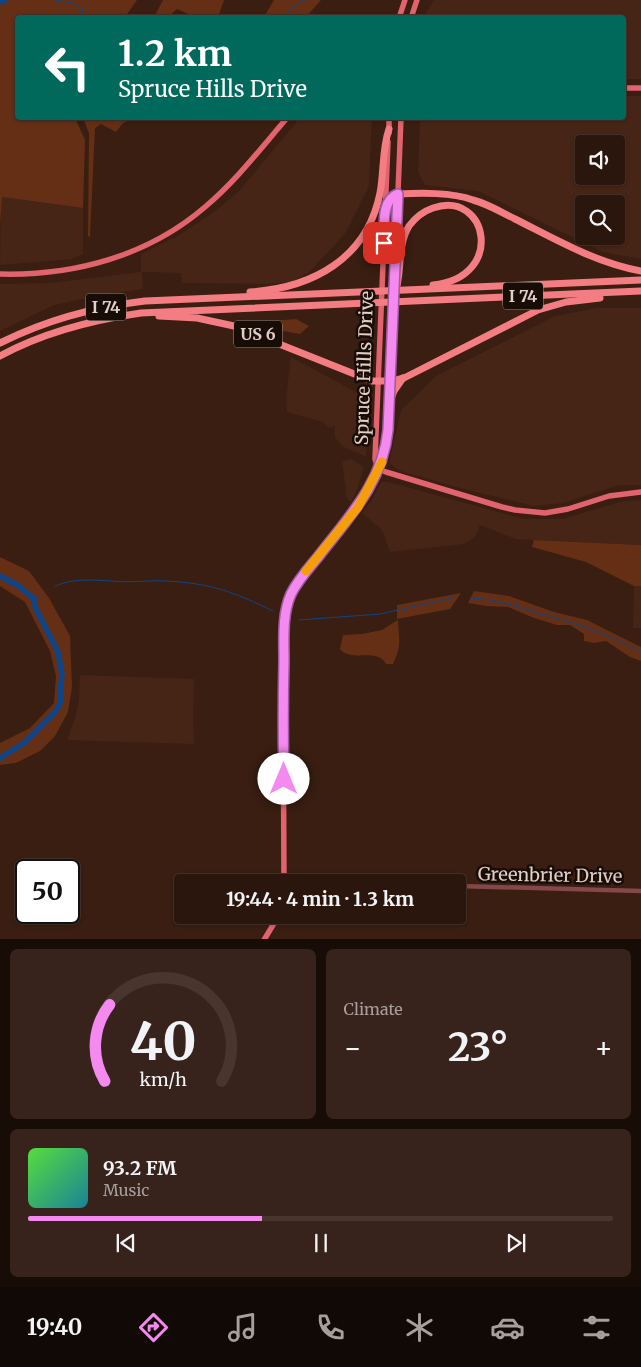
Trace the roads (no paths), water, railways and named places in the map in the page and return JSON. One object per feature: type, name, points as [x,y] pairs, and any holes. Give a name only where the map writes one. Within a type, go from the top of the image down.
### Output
[{"type":"highway","points":[[218,298],[226,294],[270,290],[299,284],[328,270],[349,253],[364,234],[375,212],[382,180],[385,139],[389,129]]},
{"type":"highway","points":[[386,207],[391,197],[398,194],[450,196],[472,199],[589,255],[609,263],[641,271]]},
{"type":"highway","points":[[442,206],[458,207],[470,215],[479,227],[482,242],[478,256],[470,269],[458,278],[446,282],[407,288],[393,294],[397,288],[404,237],[415,220],[428,210],[442,206]]},
{"type":"highway","name":"I 74","points":[[407,288],[641,280]]},
{"type":"highway","name":"I 74","points":[[0,344],[47,323],[98,308],[146,301],[373,292],[393,294]]},
{"type":"highway","points":[[390,381],[404,378],[546,307],[575,300],[635,295],[641,292]]},
{"type":"highway","name":"I 74","points":[[0,356],[58,331],[95,320],[131,314],[373,302],[641,292]]},
{"type":"highway","name":"US 6","points":[[131,314],[142,316],[186,316],[225,323],[260,334],[367,380],[390,381]]},
{"type":"highway","points":[[389,404],[394,391],[404,378]]},
{"type":"main road","points":[[400,15],[405,0]]},
{"type":"main road","points":[[412,15],[417,0]]},
{"type":"main road","points":[[626,88],[641,88]]},
{"type":"main road","points":[[0,274],[30,274],[67,270],[99,263],[132,252],[180,227],[223,191],[285,120]]},
{"type":"main road","name":"Spruce Hills Drive","points":[[378,468],[375,459],[390,120]]},
{"type":"main road","name":"Spruce Hills Drive","points":[[284,874],[285,618],[287,606],[295,586],[358,507],[386,450],[401,120]]},
{"type":"main road","points":[[378,468],[438,489],[502,507],[545,513],[568,509],[609,496],[641,492]]},
{"type":"main road","points":[[265,939],[274,924]]},
{"type":"street","name":"Greenbrier Drive","points":[[466,886],[641,891]]},
{"type":"waterway","points":[[0,2],[5,0]]},
{"type":"waterway","points":[[55,0],[72,3],[82,8],[83,15]]},
{"type":"waterway","points":[[288,15],[294,6],[305,0]]},
{"type":"waterway","points":[[0,576],[19,586],[34,599],[35,607],[58,652],[62,675],[61,701],[56,711],[24,743],[0,758]]},
{"type":"waterway","points":[[55,586],[83,580],[182,582],[209,586],[273,611]]},
{"type":"waterway","points":[[34,599],[40,595]]},
{"type":"waterway","points":[[299,620],[380,614],[457,597]]},
{"type":"waterway","points":[[471,598],[505,603],[578,625],[604,634],[641,653]]}]
